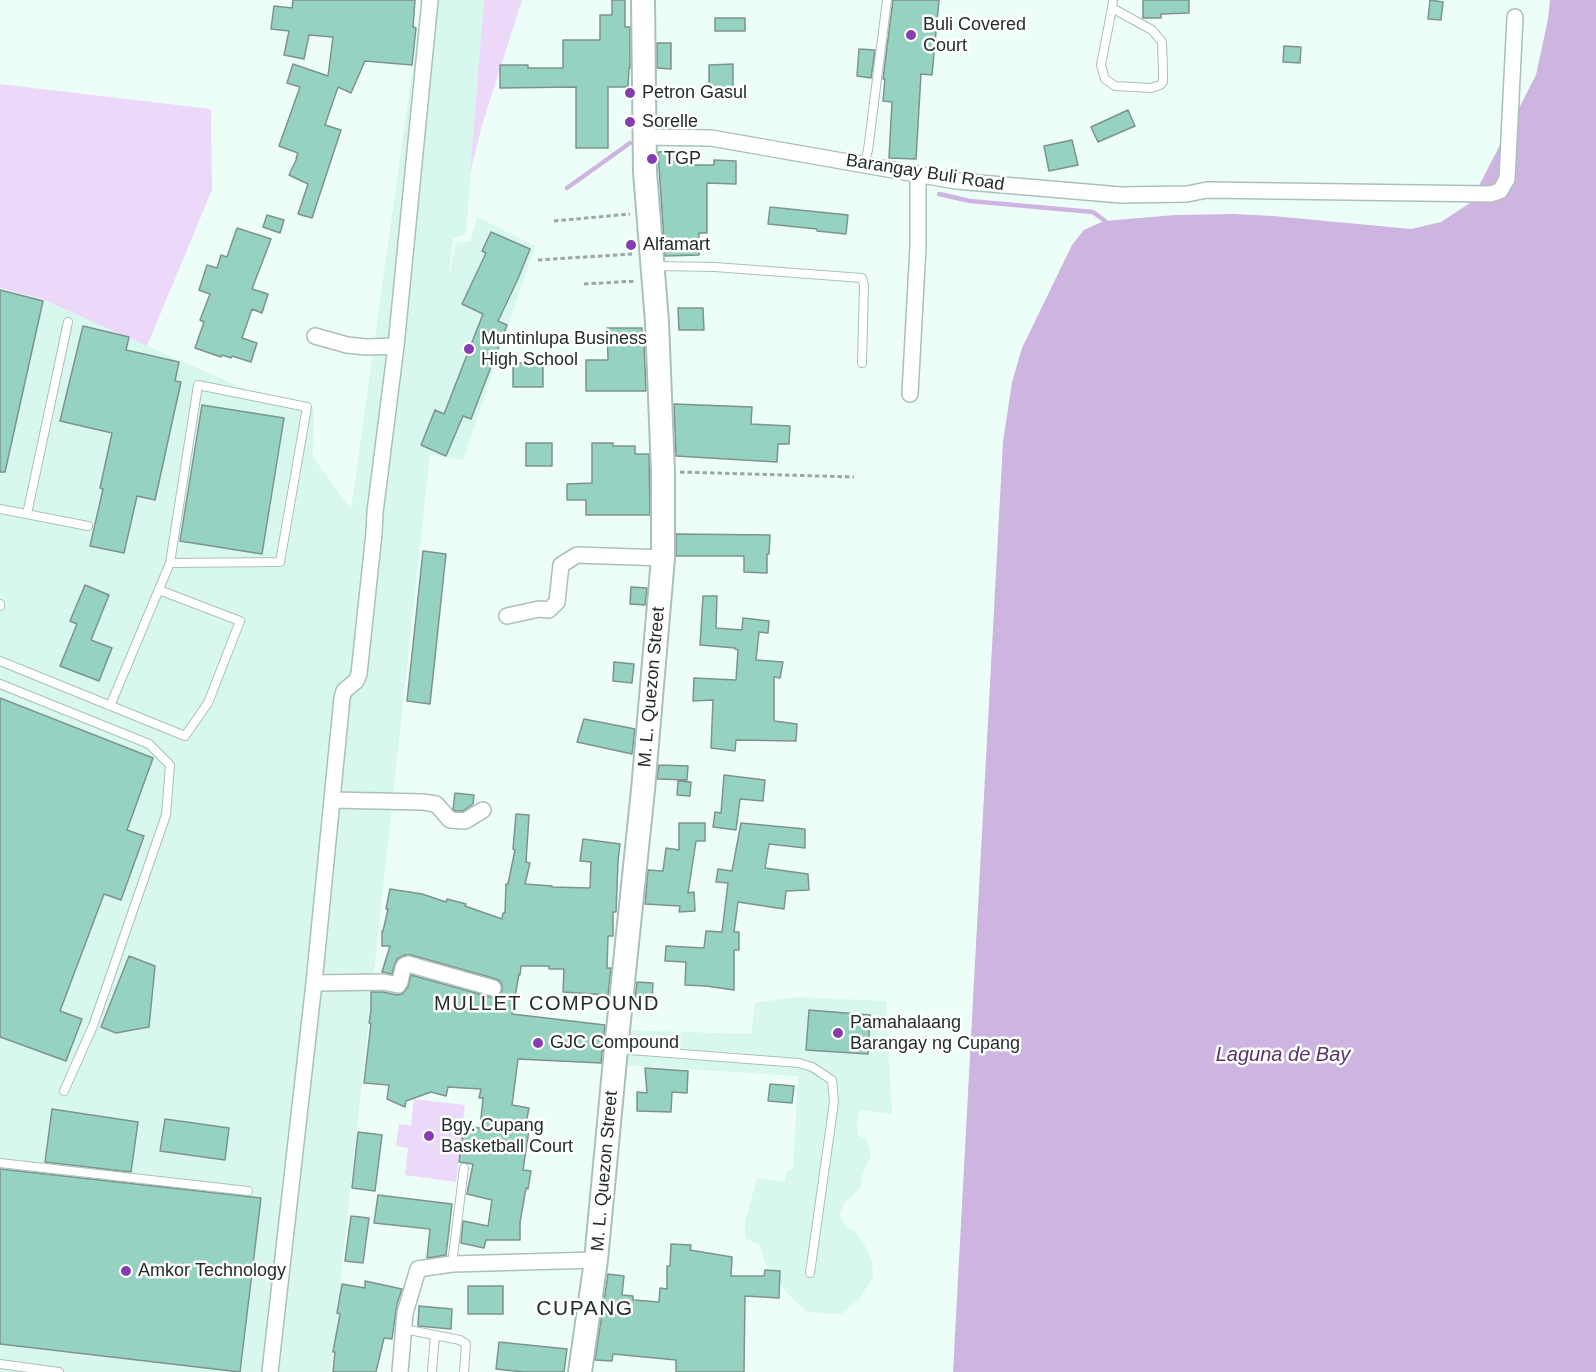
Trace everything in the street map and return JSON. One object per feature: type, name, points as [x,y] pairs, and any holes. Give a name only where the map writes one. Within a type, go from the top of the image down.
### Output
[{"type":"main road","name":"M. L. Quezon Street","points":[[580,1372],[596,1260],[643,790],[663,558],[663,472],[644,137],[643,0]]},
{"type":"street","points":[[270,1372],[314,983],[342,698],[344,691],[356,681],[359,674],[375,512],[396,346],[430,0]]},
{"type":"street","name":"Barangay Buli Road","points":[[644,137],[711,138],[956,181],[1121,195],[1187,194],[1207,190],[1490,194],[1500,191],[1507,179],[1515,16]]},
{"type":"street","points":[[910,394],[918,246],[918,175]]},
{"type":"street","points":[[315,336],[347,345],[396,346]]},
{"type":"street","points":[[507,616],[539,609],[549,610],[557,602],[561,565],[577,555],[663,558]]},
{"type":"street","points":[[332,800],[436,804],[450,820],[465,821],[483,810]]},
{"type":"street","points":[[314,983],[384,982],[398,984],[403,968],[408,964],[493,988]]},
{"type":"street","points":[[400,1372],[405,1313],[417,1269],[452,1264],[596,1260]]},
{"type":"lane","points":[[864,165],[868,150],[887,0]]},
{"type":"lane","points":[[1112,4],[1152,30],[1162,42],[1163,82],[1160,85],[1151,88],[1115,87],[1105,79],[1101,65],[1112,4]]},
{"type":"lane","points":[[653,266],[715,267],[861,278],[864,285],[861,363]]},
{"type":"lane","points":[[27,514],[68,322]]},
{"type":"lane","points":[[110,706],[170,563],[198,384],[307,407],[280,562],[170,563]]},
{"type":"lane","points":[[0,509],[88,526]]},
{"type":"lane","points":[[0,661],[184,736],[208,703],[240,621],[159,591]]},
{"type":"lane","points":[[0,684],[149,744],[170,765],[166,815],[93,1026],[64,1091]]},
{"type":"lane","points":[[616,1049],[799,1063],[812,1067],[831,1080],[834,1102],[810,1273]]},
{"type":"lane","points":[[0,1163],[248,1191]]},
{"type":"lane","points":[[452,1264],[464,1168]]},
{"type":"lane","points":[[404,1329],[460,1340],[466,1344],[464,1372]]},
{"type":"lane","points":[[432,1372],[435,1335]]},
{"type":"lane","points":[[0,1364],[59,1372]]},
{"type":"path","points":[[554,221],[648,212]]},
{"type":"path","points":[[538,260],[653,266]]},
{"type":"path","points":[[584,284],[653,266]]},
{"type":"path","points":[[663,472],[854,477]]},
{"type":"shaded area","points":[[422,0],[484,0],[466,234],[453,238],[449,276],[456,242],[470,242],[477,217],[535,246],[463,460],[430,455],[337,1330],[330,1372],[0,1372],[0,288],[42,299],[256,394],[314,407],[313,457],[351,509]]},
{"type":"shaded area","points":[[484,0],[522,0],[483,122],[470,174]]},
{"type":"shaded area","points":[[0,84],[211,109],[212,190],[147,346],[42,299],[0,288]]},
{"type":"shaded area","points":[[796,997],[886,1001],[892,1114],[859,1110],[858,1135],[867,1140],[870,1158],[864,1169],[860,1188],[844,1204],[840,1215],[846,1227],[854,1230],[864,1244],[872,1261],[873,1278],[859,1299],[841,1314],[806,1311],[788,1294],[765,1263],[760,1245],[745,1238],[745,1222],[757,1178],[785,1182],[786,1172],[793,1169],[798,1076],[621,1065],[623,1030],[751,1034],[755,1003]]},
{"type":"shaded area","name":"Bgy. Cupang Basketball Court","points":[[414,1099],[465,1105],[456,1182],[405,1175],[408,1148],[396,1146],[399,1124],[411,1125]]},
{"type":"water","name":"Laguna de Bay","points":[[1550,0],[1596,0],[1596,1372],[953,1372],[1003,442],[1012,382],[1022,348],[1072,245],[1084,230],[1104,221],[1175,215],[1233,214],[1411,229],[1441,222],[1470,203],[1536,75]]},
{"type":"building","points":[[293,0],[415,0],[413,27],[416,28],[412,65],[365,61],[351,93],[338,87],[325,125],[341,130],[312,218],[298,214],[308,184],[289,175],[298,153],[279,146],[300,87],[287,83],[293,64],[328,76],[333,37],[309,35],[304,59],[284,55],[289,31],[271,29],[274,6],[292,8]]},
{"type":"building","points":[[612,0],[625,0],[625,27],[630,27],[628,87],[608,87],[608,148],[576,148],[576,87],[500,88],[500,65],[563,68],[563,40],[600,40],[600,15],[612,15]]},
{"type":"building","points":[[893,0],[939,0],[932,75],[921,74],[916,159],[889,158],[892,102],[883,101],[885,79],[883,79]]},
{"type":"building","points":[[1143,0],[1189,0],[1189,13],[1161,14],[1161,18],[1143,18]]},
{"type":"building","points":[[1430,0],[1443,2],[1441,20],[1428,19]]},
{"type":"building","points":[[715,18],[745,18],[745,31],[715,31]]},
{"type":"building","points":[[657,43],[671,43],[671,69],[657,68]]},
{"type":"building","points":[[1284,46],[1301,47],[1300,63],[1283,62]]},
{"type":"building","points":[[859,49],[875,50],[871,78],[857,76]]},
{"type":"building","points":[[733,64],[733,97],[709,97],[709,65]]},
{"type":"building","points":[[1128,110],[1135,126],[1098,142],[1091,127]]},
{"type":"building","points":[[1072,140],[1078,165],[1049,171],[1044,146]]},
{"type":"building","points":[[676,151],[676,163],[679,165],[714,165],[714,160],[736,161],[736,184],[707,183],[707,233],[699,233],[699,255],[665,256],[658,152]]},
{"type":"building","points":[[770,207],[848,215],[846,234],[768,224]]},
{"type":"building","points":[[267,215],[284,220],[280,233],[263,227]]},
{"type":"building","points":[[237,228],[271,239],[252,289],[268,294],[262,313],[252,309],[242,338],[257,343],[251,362],[232,356],[231,358],[222,355],[221,357],[195,348],[204,322],[200,320],[210,294],[199,290],[207,265],[217,268],[221,255],[227,257]]},
{"type":"building","points":[[491,232],[530,249],[498,321],[507,325],[471,419],[463,416],[446,456],[421,445],[435,410],[444,414],[483,314],[462,304],[486,253],[482,251]]},
{"type":"building","points":[[0,290],[43,301],[5,472],[0,472]]},
{"type":"building","points":[[678,308],[703,308],[704,330],[679,330]]},
{"type":"building","points":[[83,326],[129,337],[126,350],[179,362],[175,381],[181,382],[155,500],[137,496],[124,553],[90,546],[103,489],[100,488],[112,433],[60,421]]},
{"type":"building","points":[[607,328],[642,328],[646,391],[586,391],[586,360],[608,360]]},
{"type":"building","points":[[513,363],[543,363],[543,387],[513,387]]},
{"type":"building","points":[[674,404],[752,407],[751,424],[790,426],[789,444],[778,444],[777,462],[676,456]]},
{"type":"building","points":[[202,405],[284,418],[262,554],[180,541]]},
{"type":"building","points":[[526,443],[552,443],[552,466],[526,466]]},
{"type":"building","points":[[592,443],[635,446],[635,454],[649,454],[650,515],[586,515],[586,500],[567,500],[567,484],[592,483]]},
{"type":"building","points":[[676,534],[770,535],[767,573],[744,572],[744,556],[676,556]]},
{"type":"building","points":[[423,551],[446,554],[430,704],[407,701]]},
{"type":"building","points":[[85,585],[109,595],[91,640],[112,648],[99,681],[60,666],[77,624],[70,621]]},
{"type":"building","points":[[631,587],[647,588],[645,605],[630,604]]},
{"type":"building","points":[[703,596],[717,596],[716,628],[742,630],[743,618],[769,621],[768,633],[759,632],[756,660],[783,662],[780,678],[774,677],[774,721],[797,724],[796,741],[736,740],[735,751],[711,748],[713,700],[693,701],[694,678],[736,680],[738,650],[700,645]]},
{"type":"building","points":[[614,662],[634,664],[632,683],[613,681]]},
{"type":"building","points":[[0,698],[153,758],[127,830],[144,836],[121,900],[104,894],[60,1011],[82,1019],[66,1061],[0,1037]]},
{"type":"building","points":[[584,719],[635,729],[632,754],[577,742]]},
{"type":"building","points":[[659,765],[688,766],[687,780],[657,779]]},
{"type":"building","points":[[724,775],[765,780],[763,801],[740,799],[736,830],[713,827],[715,812],[721,813]]},
{"type":"building","points":[[678,781],[691,782],[690,796],[677,795]]},
{"type":"building","points":[[455,793],[474,795],[473,804],[463,811],[455,811],[453,809]]},
{"type":"building","points":[[516,814],[529,815],[526,862],[530,863],[525,884],[590,888],[591,862],[580,861],[583,839],[620,844],[616,912],[613,912],[613,936],[608,936],[607,968],[611,968],[608,995],[563,992],[564,969],[549,969],[549,966],[521,966],[512,1014],[605,1025],[601,1063],[518,1059],[512,1105],[529,1108],[525,1129],[529,1130],[523,1170],[531,1171],[520,1222],[520,1240],[486,1240],[484,1248],[461,1243],[463,1221],[488,1226],[492,1200],[467,1194],[473,1164],[459,1162],[464,1126],[480,1128],[483,1098],[479,1098],[481,1089],[448,1087],[446,1096],[431,1092],[406,1101],[405,1107],[387,1099],[389,1085],[364,1083],[371,1023],[369,1023],[371,992],[402,994],[408,987],[411,975],[490,997],[496,997],[502,991],[500,981],[496,979],[411,955],[397,959],[392,974],[382,972],[390,946],[382,946],[382,931],[390,889],[422,894],[446,902],[447,899],[466,904],[465,906],[502,919],[505,913],[506,884],[508,884],[515,850],[513,849]]},
{"type":"building","points":[[679,823],[705,823],[705,841],[696,841],[688,893],[694,892],[695,911],[679,912],[680,906],[645,904],[648,870],[663,871],[666,848],[679,850]]},
{"type":"building","points":[[741,823],[805,829],[805,848],[769,844],[765,868],[808,874],[809,890],[786,891],[784,909],[738,902],[734,932],[739,932],[739,950],[734,950],[734,990],[685,985],[686,962],[665,961],[666,946],[704,948],[706,931],[722,932],[728,883],[716,882],[718,869],[732,871]]},
{"type":"building","points":[[129,956],[155,966],[149,1027],[116,1033],[101,1027]]},
{"type":"building","points":[[637,982],[653,983],[652,1000],[635,998]]},
{"type":"building","name":"Pamahalaang Barangay ng Cupang","points":[[809,1010],[870,1015],[868,1054],[806,1050]]},
{"type":"building","points":[[645,1068],[688,1071],[687,1093],[672,1092],[671,1112],[637,1111],[637,1092],[647,1093]]},
{"type":"building","points":[[770,1084],[794,1086],[792,1103],[768,1101]]},
{"type":"building","points":[[52,1109],[138,1122],[131,1172],[45,1162]]},
{"type":"building","points":[[165,1119],[229,1128],[225,1160],[160,1151]]},
{"type":"building","points":[[358,1132],[382,1135],[375,1191],[352,1188]]},
{"type":"building","name":"Amkor Technology","points":[[0,1169],[261,1198],[240,1372],[0,1344]]},
{"type":"building","points":[[378,1195],[452,1204],[446,1255],[427,1258],[430,1229],[374,1223]]},
{"type":"building","points":[[351,1216],[369,1218],[363,1263],[345,1261]]},
{"type":"building","points":[[671,1244],[691,1245],[690,1250],[732,1257],[731,1276],[764,1276],[765,1270],[780,1271],[779,1298],[745,1296],[744,1372],[676,1372],[676,1360],[613,1354],[612,1361],[595,1360],[608,1274],[624,1276],[622,1295],[633,1296],[633,1300],[659,1302],[660,1288],[667,1289],[667,1266],[670,1266]]},
{"type":"building","points":[[365,1281],[402,1289],[397,1304],[392,1339],[384,1338],[376,1372],[333,1372],[335,1352],[333,1352],[340,1314],[337,1313],[342,1284],[365,1288]]},
{"type":"building","points":[[468,1286],[503,1286],[503,1314],[468,1314]]},
{"type":"building","points":[[419,1306],[452,1309],[451,1329],[418,1326]]},
{"type":"building","points":[[499,1342],[567,1349],[564,1372],[496,1369]]},
{"type":"waterway","points":[[567,188],[630,143]]},
{"type":"waterway","points":[[939,194],[970,201],[1093,212],[1105,221]]},
{"type":"place","name":"Buli Covered Court","points":[[911,35]]},
{"type":"place","name":"Petron Gasul","points":[[630,93]]},
{"type":"place","name":"Sorelle","points":[[630,122]]},
{"type":"place","name":"TGP","points":[[652,159]]},
{"type":"place","name":"Alfamart","points":[[631,245]]},
{"type":"place","name":"Muntinlupa Business High School","points":[[469,349]]},
{"type":"place","name":"Pamahalaang Barangay ng Cupang","points":[[838,1033]]},
{"type":"place","name":"GJC Compound","points":[[538,1043]]},
{"type":"place","name":"Bgy. Cupang Basketball Court","points":[[429,1136]]},
{"type":"place","name":"Amkor Technology","points":[[126,1271]]},
{"type":"district","name":"MULLET COMPOUND","points":[[547,1004]]},
{"type":"district","name":"CUPANG","points":[[585,1309]]}]
